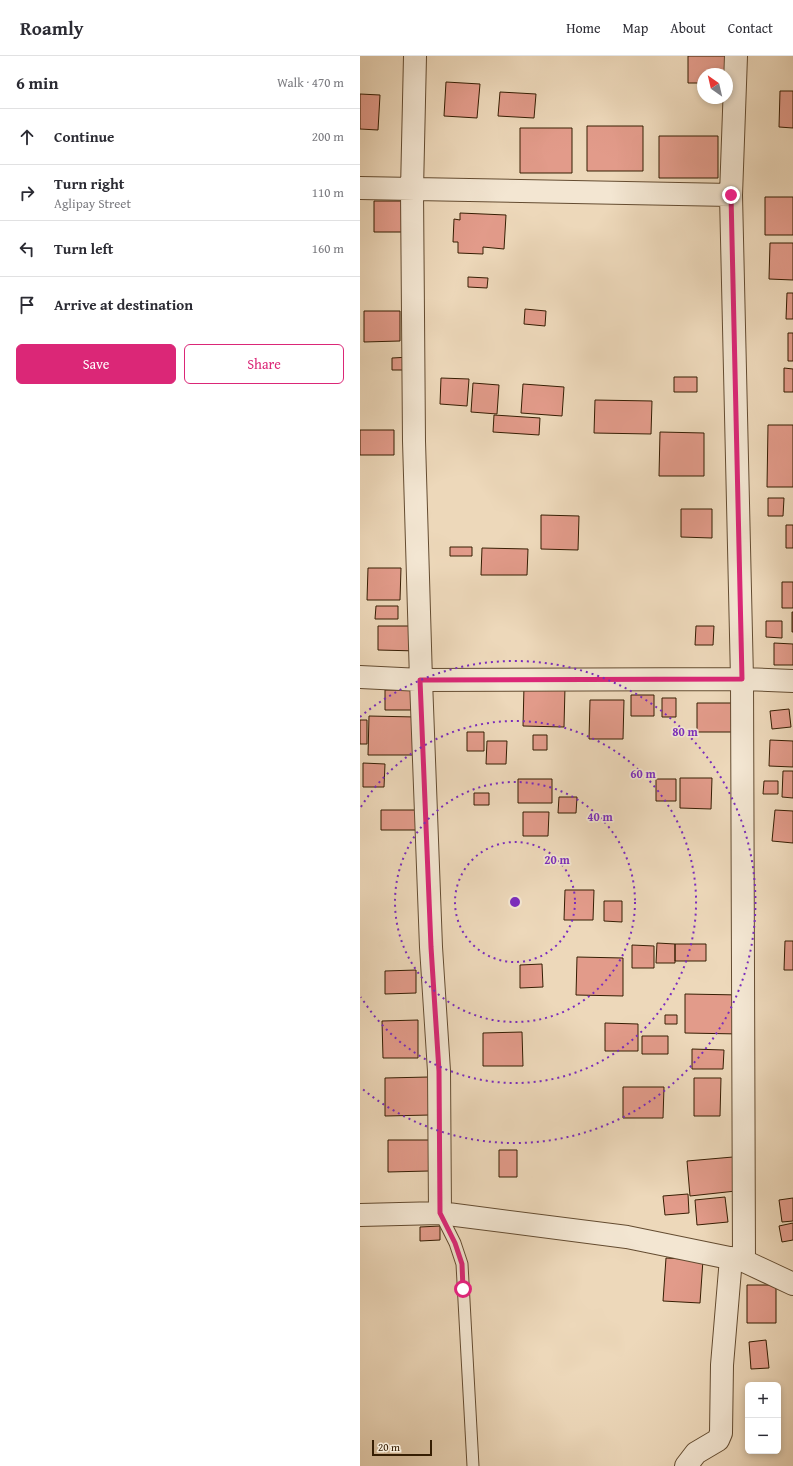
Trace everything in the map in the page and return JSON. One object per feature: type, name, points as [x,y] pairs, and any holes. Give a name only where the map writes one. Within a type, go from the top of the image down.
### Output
[{"type":"street","points":[[415,56],[412,190],[414,441],[420,680],[431,947],[439,1071],[440,1213]]},
{"type":"street","points":[[686,1466],[696,1453],[714,1444],[718,1440],[721,1433],[722,1364],[737,1260],[742,679],[731,195],[736,56]]},
{"type":"street","points":[[360,188],[731,195]]},
{"type":"street","points":[[360,677],[420,680],[742,679],[793,681]]},
{"type":"street","points":[[360,1215],[440,1213],[627,1237],[737,1260],[793,1284]]},
{"type":"lane","points":[[440,1213],[455,1243],[462,1264],[473,1466]]},
{"type":"building","points":[[688,56],[732,56],[729,68],[697,68],[697,83],[688,83]]},
{"type":"building","points":[[446,82],[480,84],[477,118],[444,116]]},
{"type":"building","points":[[780,91],[793,91],[793,128],[779,127]]},
{"type":"building","points":[[500,92],[536,94],[534,118],[498,116]]},
{"type":"building","points":[[360,94],[380,95],[378,130],[360,129]]},
{"type":"building","points":[[587,126],[643,126],[643,171],[587,171]]},
{"type":"building","points":[[520,128],[572,128],[572,173],[520,173]]},
{"type":"building","points":[[659,136],[718,136],[718,178],[659,178]]},
{"type":"building","points":[[765,197],[793,197],[793,235],[765,235]]},
{"type":"building","points":[[374,201],[404,201],[404,232],[374,232]]},
{"type":"building","points":[[460,213],[506,215],[504,249],[483,247],[483,254],[458,253],[458,242],[453,242],[454,219],[460,220]]},
{"type":"building","points":[[770,243],[793,243],[793,280],[769,279]]},
{"type":"building","points":[[468,277],[488,278],[487,288],[468,287]]},
{"type":"building","points":[[787,293],[793,293],[793,319],[786,319]]},
{"type":"building","points":[[525,309],[546,311],[545,326],[524,324]]},
{"type":"building","points":[[364,311],[400,311],[400,341],[364,342]]},
{"type":"building","points":[[788,333],[793,333],[793,361],[788,361]]},
{"type":"building","points":[[411,357],[411,370],[392,370],[392,358]]},
{"type":"building","points":[[784,368],[793,369],[793,392],[784,392]]},
{"type":"building","points":[[674,377],[697,377],[697,392],[674,392]]},
{"type":"building","points":[[441,378],[469,379],[467,406],[440,404]]},
{"type":"building","points":[[473,383],[499,385],[497,414],[471,412]]},
{"type":"building","points":[[523,384],[564,387],[562,416],[521,413]]},
{"type":"building","points":[[595,400],[652,401],[651,434],[594,433]]},
{"type":"building","points":[[494,415],[540,418],[539,435],[493,432]]},
{"type":"building","points":[[768,425],[793,425],[793,487],[767,487]]},
{"type":"building","points":[[360,430],[394,430],[394,455],[360,455]]},
{"type":"building","points":[[660,432],[704,433],[704,476],[659,476]]},
{"type":"building","points":[[768,498],[784,498],[783,516],[768,516]]},
{"type":"building","points":[[681,509],[712,509],[712,538],[681,537]]},
{"type":"building","points":[[541,515],[579,516],[578,550],[541,549]]},
{"type":"building","points":[[786,525],[793,525],[793,548],[786,548]]},
{"type":"building","points":[[450,547],[472,547],[472,556],[450,556]]},
{"type":"building","points":[[482,548],[528,549],[527,575],[481,575]]},
{"type":"building","points":[[368,568],[401,568],[400,600],[367,600]]},
{"type":"building","points":[[782,582],[793,582],[793,608],[782,608]]},
{"type":"building","points":[[376,606],[398,606],[398,619],[375,619]]},
{"type":"building","points":[[793,612],[793,632],[792,632]]},
{"type":"building","points":[[766,621],[782,621],[782,638],[766,637]]},
{"type":"building","points":[[378,626],[418,626],[418,651],[378,650]]},
{"type":"building","points":[[696,626],[714,626],[713,645],[695,645]]},
{"type":"building","points":[[774,643],[793,644],[793,665],[774,665]]},
{"type":"building","points":[[524,686],[565,687],[564,727],[523,726]]},
{"type":"building","points":[[385,690],[415,690],[415,710],[385,710]]},
{"type":"building","points":[[631,695],[654,695],[654,716],[631,716]]},
{"type":"building","points":[[662,698],[676,698],[676,717],[662,717]]},
{"type":"building","points":[[590,700],[624,700],[623,739],[589,739]]},
{"type":"building","points":[[697,703],[735,703],[735,732],[697,732]]},
{"type":"building","points":[[789,709],[791,727],[772,729],[770,711]]},
{"type":"building","points":[[369,716],[416,717],[415,755],[368,755]]},
{"type":"building","points":[[360,720],[367,720],[367,744],[360,744]]},
{"type":"building","points":[[467,732],[484,732],[484,751],[467,751]]},
{"type":"building","points":[[533,735],[547,735],[547,750],[533,750]]},
{"type":"building","points":[[770,740],[793,741],[793,767],[769,766]]},
{"type":"building","points":[[487,741],[507,741],[506,764],[486,764]]},
{"type":"building","points":[[363,763],[385,764],[384,787],[363,787]]},
{"type":"building","points":[[783,771],[793,771],[793,798],[782,797]]},
{"type":"building","points":[[680,778],[712,778],[711,809],[680,808]]},
{"type":"building","points":[[518,779],[552,779],[552,803],[518,803]]},
{"type":"building","points":[[656,779],[676,779],[676,801],[656,801]]},
{"type":"building","points":[[764,781],[778,781],[778,794],[763,794]]},
{"type":"building","points":[[474,793],[489,793],[489,805],[474,805]]},
{"type":"building","points":[[559,797],[577,797],[576,813],[558,813]]},
{"type":"building","points":[[381,810],[421,810],[421,830],[381,830]]},
{"type":"building","points":[[775,810],[793,811],[793,843],[772,841]]},
{"type":"building","points":[[523,812],[549,812],[548,836],[523,836]]},
{"type":"building","points":[[565,890],[594,890],[593,920],[564,920]]},
{"type":"building","points":[[604,901],[622,901],[622,922],[604,921]]},
{"type":"building","points":[[785,941],[793,941],[793,970],[784,970]]},
{"type":"building","points":[[657,943],[675,944],[675,963],[656,963]]},
{"type":"building","points":[[675,944],[706,944],[706,961],[675,961]]},
{"type":"building","points":[[632,945],[654,946],[654,968],[632,968]]},
{"type":"building","points":[[577,957],[623,958],[623,996],[576,995]]},
{"type":"building","points":[[542,964],[543,987],[520,988],[520,965]]},
{"type":"building","points":[[416,970],[416,993],[385,994],[385,971]]},
{"type":"building","points":[[685,994],[741,995],[740,1034],[685,1033]]},
{"type":"building","points":[[665,1015],[677,1015],[677,1024],[665,1024]]},
{"type":"building","points":[[418,1020],[418,1058],[383,1058],[382,1021]]},
{"type":"building","points":[[605,1023],[638,1024],[638,1051],[605,1051]]},
{"type":"building","points":[[522,1032],[523,1066],[483,1066],[483,1033]]},
{"type":"building","points":[[642,1036],[668,1036],[668,1054],[642,1054]]},
{"type":"building","points":[[692,1049],[724,1050],[723,1069],[692,1069]]},
{"type":"building","points":[[429,1077],[430,1115],[385,1116],[385,1078]]},
{"type":"building","points":[[694,1078],[721,1078],[720,1116],[694,1116]]},
{"type":"building","points":[[623,1087],[664,1087],[663,1118],[623,1118]]},
{"type":"building","points":[[388,1140],[429,1140],[429,1171],[388,1172]]},
{"type":"building","points":[[499,1150],[517,1150],[517,1177],[499,1177]]},
{"type":"building","points":[[733,1157],[736,1191],[690,1196],[687,1161]]},
{"type":"building","points":[[688,1194],[689,1213],[665,1215],[663,1196]]},
{"type":"building","points":[[725,1197],[728,1222],[697,1225],[695,1200]]},
{"type":"building","points":[[793,1198],[793,1221],[782,1222],[779,1200]]},
{"type":"building","points":[[793,1223],[793,1240],[782,1242],[779,1226]]},
{"type":"building","points":[[440,1226],[440,1240],[420,1241],[420,1227]]},
{"type":"building","points":[[666,1258],[703,1260],[700,1303],[663,1301]]},
{"type":"building","points":[[747,1285],[776,1285],[776,1323],[747,1323]]},
{"type":"building","points":[[766,1340],[769,1368],[751,1369],[749,1342]]},
{"type":"route","points":[[463,1289],[462,1264],[455,1243],[440,1213],[439,1071],[431,947],[420,680],[742,679],[731,195]]}]
